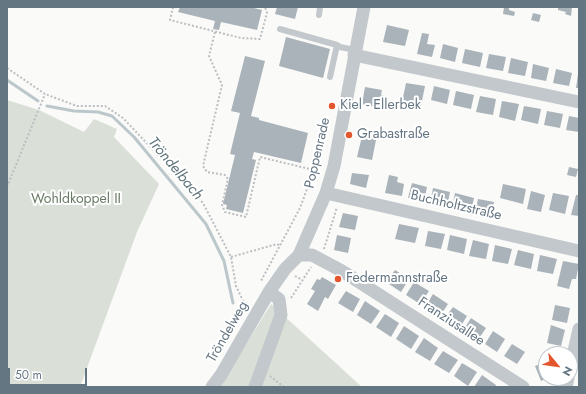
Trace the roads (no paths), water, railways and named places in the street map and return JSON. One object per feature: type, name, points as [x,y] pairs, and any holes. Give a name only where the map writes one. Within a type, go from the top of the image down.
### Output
[{"type":"street","name":"Poppenrade","points":[[299,255],[326,193],[334,166],[364,7]]},
{"type":"street","points":[[355,52],[579,102]]},
{"type":"street","name":"Buchholtzstraße","points":[[326,193],[579,251]]},
{"type":"street","name":"Tröndelweg","points":[[212,387],[222,375],[264,289],[299,255]]},
{"type":"street","name":"Franziusallee","points":[[299,255],[312,255],[342,271],[523,387]]},
{"type":"street","points":[[255,387],[281,315],[279,299],[264,289]]},
{"type":"street","points":[[575,346],[579,329]]},
{"type":"lane","points":[[319,15],[320,7]]},
{"type":"lane","points":[[280,29],[337,45],[355,52]]},
{"type":"lane","points":[[330,78],[337,45]]},
{"type":"waterway","name":"Tröndelbach","points":[[7,80],[38,101]]},
{"type":"waterway","name":"Tröndelbach","points":[[47,106],[74,111],[98,112],[112,116],[134,137],[206,224],[224,261],[233,303]]},
{"type":"place","name":"Kiel - Ellerbek","points":[[332,106]]},
{"type":"place","name":"Grabastraße","points":[[349,135]]},
{"type":"place","name":"Federmannstraße","points":[[338,279]]},
{"type":"park label","name":"Wohldkoppel II","points":[[76,200]]}]
